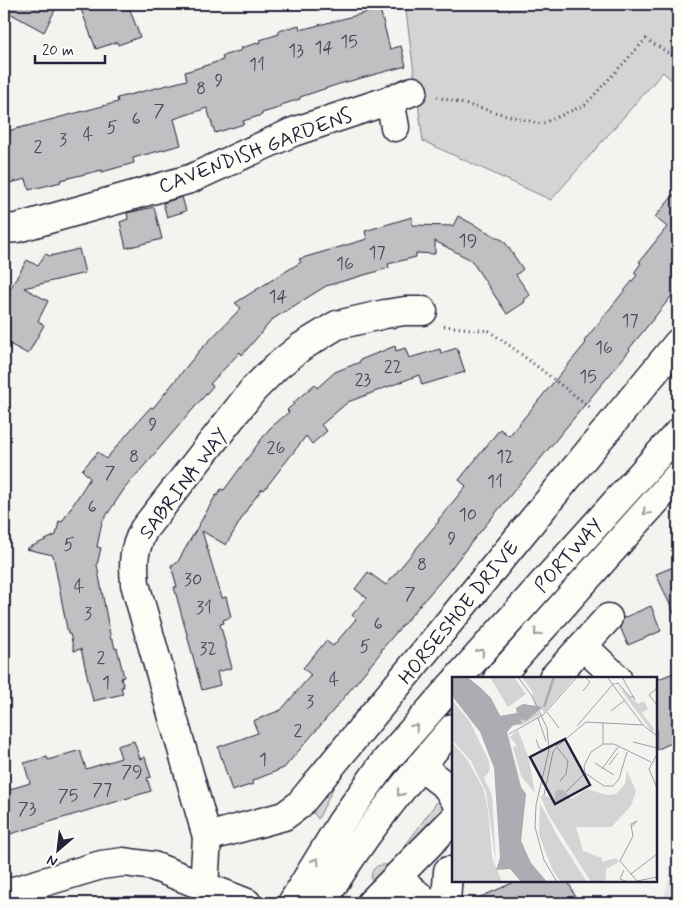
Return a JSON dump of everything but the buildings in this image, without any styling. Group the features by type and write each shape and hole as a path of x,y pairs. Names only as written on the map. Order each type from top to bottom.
{"main road":[{"path":"395,127 401,95"},
{"name":"CAVENDISH GARDENS","path":"4,229 16,228 190,179 293,132 401,95"},
{"name":"SABRINA WAY","path":"212,895 207,837 134,584 133,559 136,545 144,529 253,390 276,367 301,347 337,324 385,314 423,311"},
{"name":"HORSESHOE DRIVE","path":"207,837 284,816 299,805 678,343"},
{"name":"PORTWAY","path":"459,677 678,433"},
{"name":"PORTWAY","path":"499,677 678,476"},
{"path":"554,677 608,618"},
{"path":"583,646 616,677"},
{"path":"292,903 340,823 383,764 452,685"},
{"path":"322,903 343,867 420,766 452,729"},
{"path":"420,766 448,787 452,795"},
{"path":"374,900 452,821"},
{"path":"4,894 101,865 124,862 153,866 212,895 247,903"},
{"path":"446,903 448,872"},
{"path":"397,878 428,903"}],"path":[{"path":"401,95 541,124 585,105 646,39 678,59"},
{"path":"423,311 443,326 489,331 612,424"},
{"path":"606,903 610,901"}],"shaded area":[{"path":"405,4 678,4 678,86 663,72 551,200 423,141"},
{"path":"347,760 318,819 308,805"},
{"path":"442,795 447,811 376,883 371,880 372,872 376,867 391,865"},
{"path":"678,848 678,903 662,903"}]}
